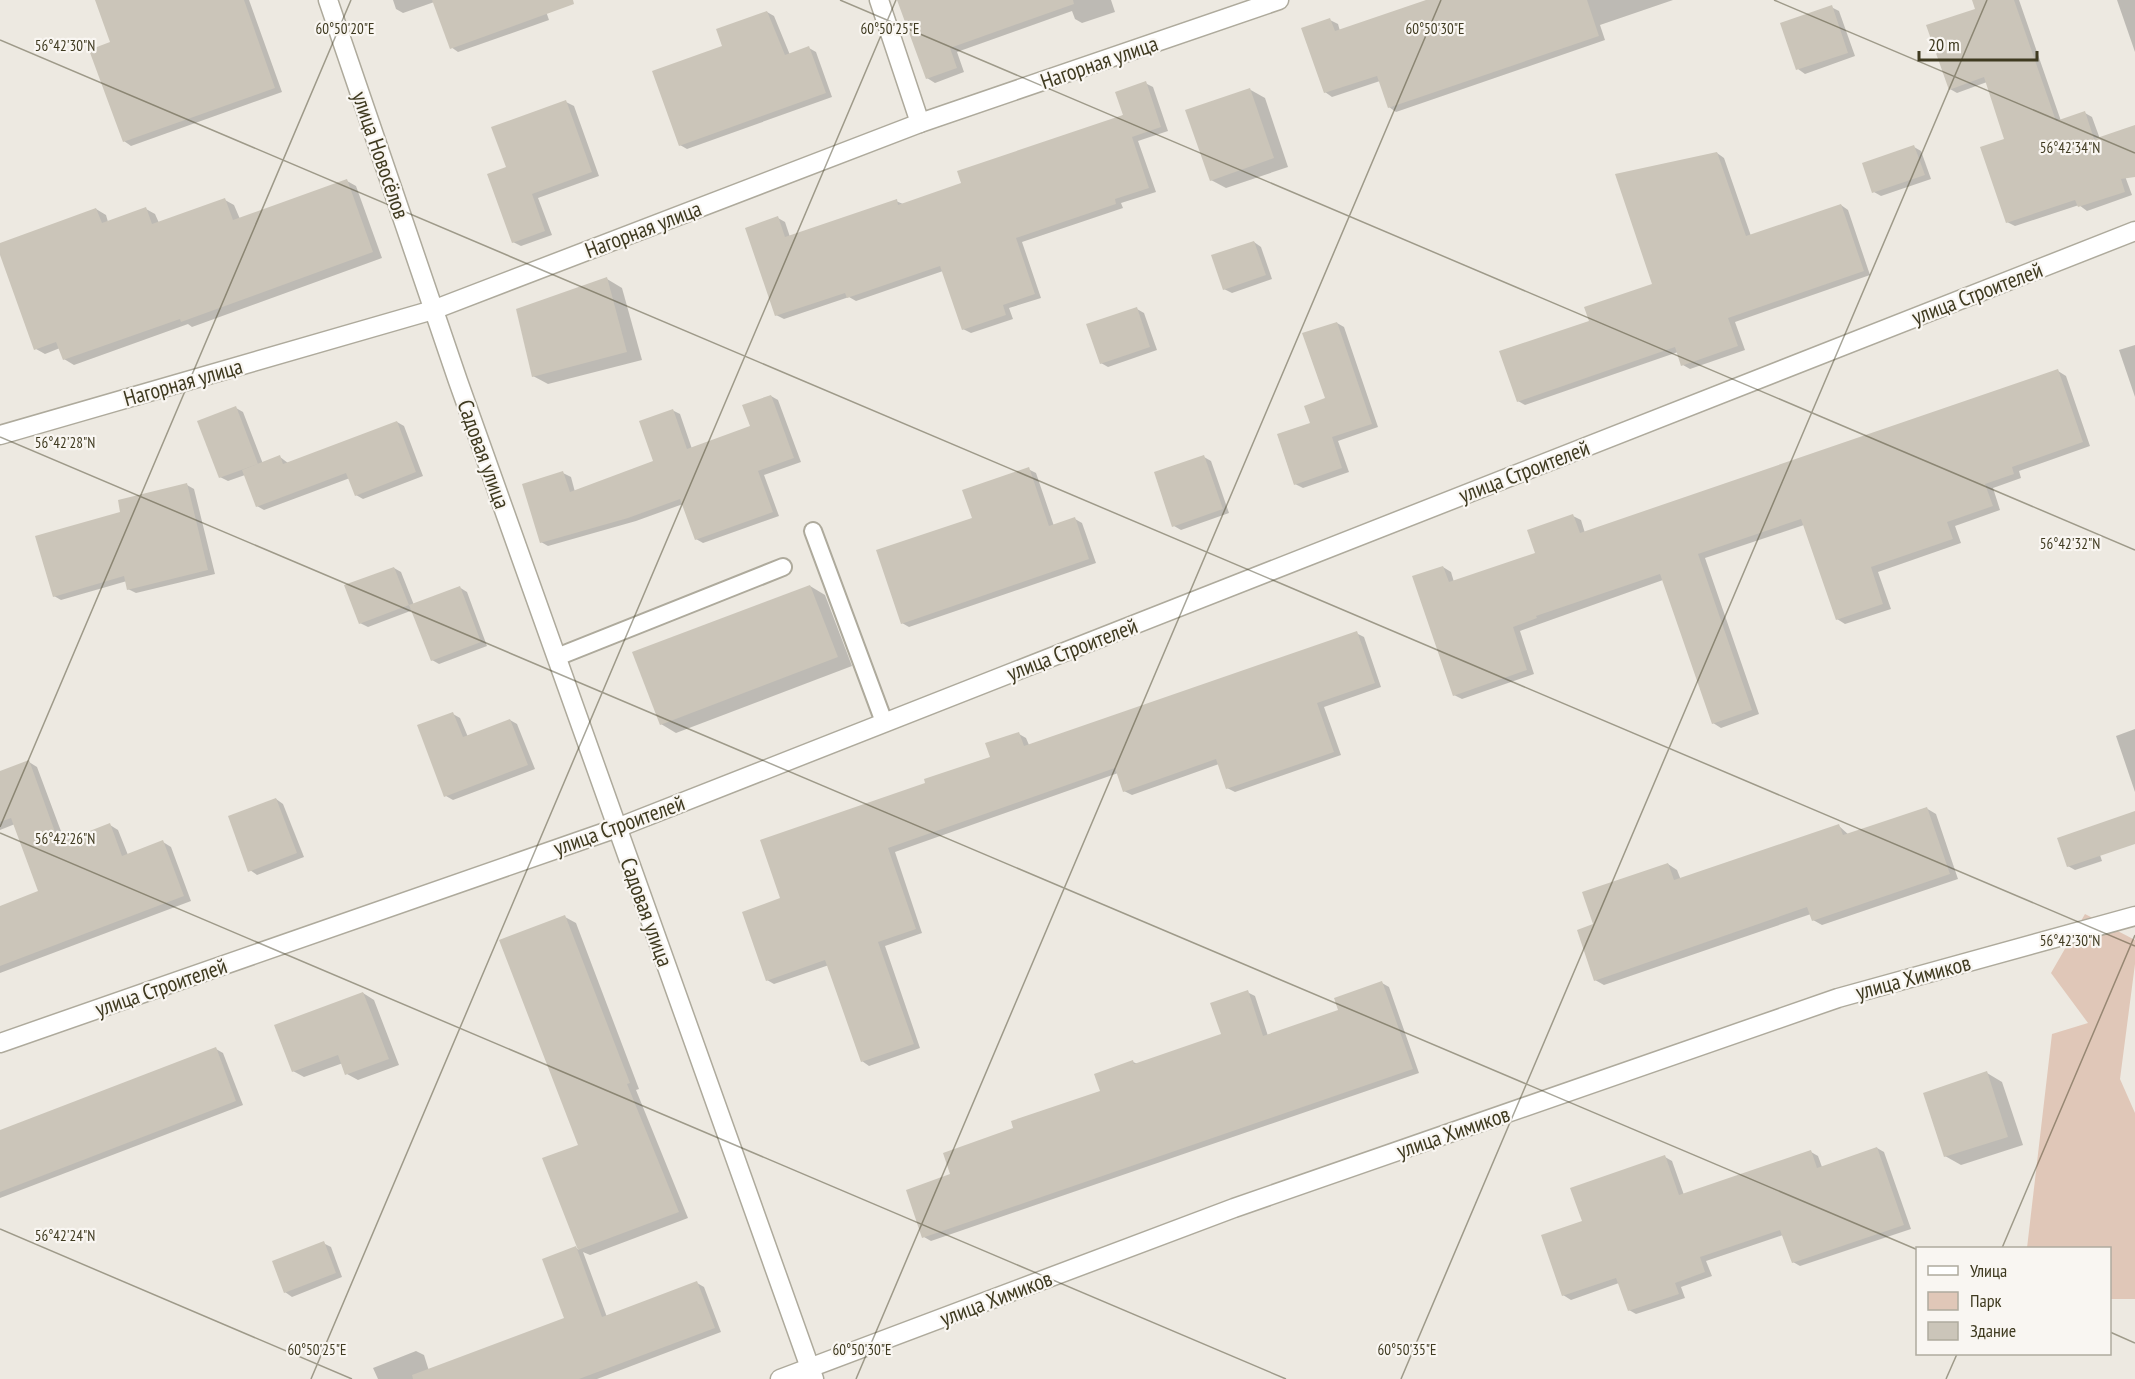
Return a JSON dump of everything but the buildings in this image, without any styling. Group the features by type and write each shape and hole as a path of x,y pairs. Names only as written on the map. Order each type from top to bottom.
{"street":[{"name":"улица Новосёлов","path":"328,0 433,310"},
{"path":"879,0 920,123"},
{"name":"Нагорная улица","path":"0,435 433,310 920,123 1279,0"},
{"name":"улица Строителей","path":"0,1043 617,828 2135,231"},
{"name":"Садовая улица","path":"433,310 812,1374"},
{"name":"улица Химиков","path":"780,1379 812,1374 1234,1208 1838,998 2135,916"}],"lane":[{"path":"813,531 884,722"},
{"path":"557,657 783,567"}],"green space":[{"path":"2085,914 2135,940 2135,964 2120,1079 2135,1113 2135,1299 2111,1299 2111,1247 2027,1247 2052,1034 2088,1023 2051,973"}]}
